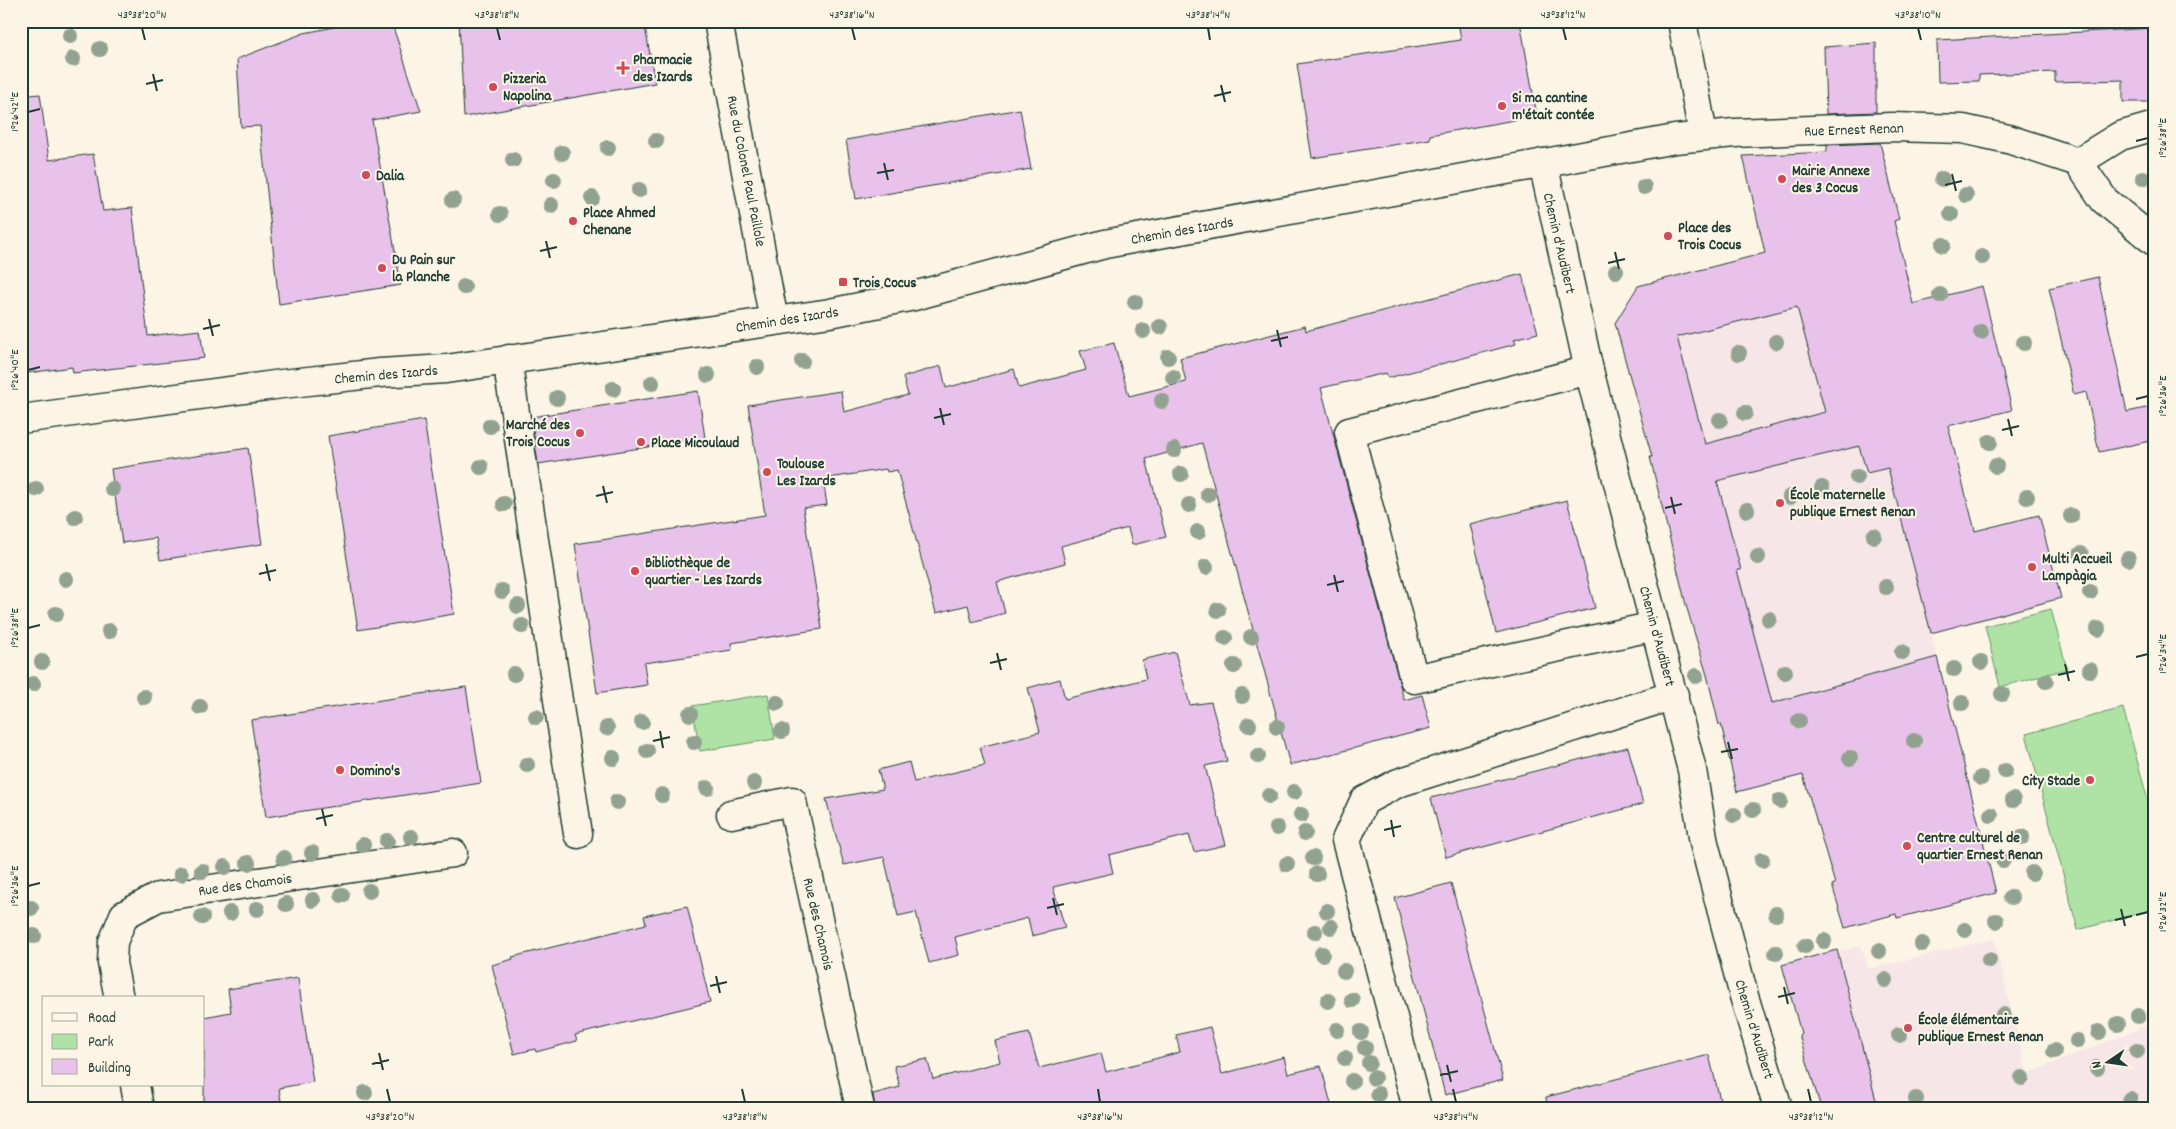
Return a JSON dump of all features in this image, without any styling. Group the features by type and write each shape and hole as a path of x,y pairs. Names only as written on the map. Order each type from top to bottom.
{"street":[{"name":"Rue du Colonel Paul Paillole","path":"718,21 774,321"},
{"path":"1682,21 1702,135"},
{"path":"2155,126 2120,136 2078,162 2104,200 2155,242"},
{"name":"Rue Ernest Renan","path":"1543,164 1702,135 1892,127 1963,129 2008,139 2078,162"},
{"name":"Chemin des Izards","path":"21,419 292,383 380,373 446,369 774,321 914,296 1105,244 1543,164"},
{"name":"Chemin d'Audibert","path":"1543,164 1589,370 1692,770 1704,843 1744,996 1778,1108"},
{"path":"509,359 510,379 578,834"},
{"path":"1589,370 1349,432 1414,679 1655,626"},
{"path":"1417,1108 1346,840 1364,801 1398,783 1674,695"},
{"name":"Rue des Chamois","path":"731,814 792,801 860,1108"},
{"name":"Rue des Chamois","path":"119,996 112,963 113,942 124,915 158,897 453,853"},
{"path":"135,1086 139,1108"}],"shaded area":[{"name":"École maternelle publique Ernest Renan","path":"1784,249 1888,468 1937,657 1833,731 1792,778 1736,793 1721,725 1719,725 1684,585 1681,587 1666,527 1669,527 1623,346 1620,347 1616,329 1708,269 1707,267"},
{"name":"École élémentaire publique Ernest Renan","path":"1994,939 2027,1074 2155,1022 2155,1108 1818,1108 1806,1054 1799,1035 1801,1033 1782,965 1861,946 1869,969"}],"green space":[{"path":"2051,609 2067,669 2000,687 1985,626"},
{"path":"768,694 775,739 700,751 692,706"},
{"name":"City Stade","path":"2123,708 2155,827 2155,909 2078,930 2026,734"}],"building":[{"path":"365,21 391,21 421,111 372,120 401,285 279,304 260,126 241,127 237,59 304,33"},
{"path":"459,21 644,21 655,83 464,117"},
{"path":"1458,21 1520,21 1537,116 1430,135 1430,139 1312,158 1297,64 1461,40"},
{"path":"2155,28 2155,102 2123,102 2123,80 2055,82 2055,72 1979,75 1979,81 1938,82 1937,40"},
{"path":"1876,43 1876,112 1826,114 1824,47"},
{"path":"40,94 49,160 93,154 103,211 132,208 148,336 200,330 204,358 73,373 72,367 21,374 21,96"},
{"path":"1020,109 1031,169 856,199 846,140"},
{"path":"1880,143 1899,219 1894,221 1913,304 1982,286 2012,410 1948,426 1975,531 2039,515 2061,598 1931,633 1888,468 1867,473 1859,446 1717,481 1741,570 1737,570 1772,703 1937,657 1996,893 1897,918 1896,914 1845,928 1832,885 1835,884 1803,775 1737,792 1721,724 1719,725 1707,675 1686,605 1650,457 1652,457 1615,323 1638,286 1765,253 1743,156 1827,152 1827,145","holes":["1797,307 1825,412 1705,444 1677,337"]},
{"path":"1522,274 1538,333 1514,339 1516,344 1388,378 1386,373 1321,388 1404,700 1422,695 1431,728 1290,765 1202,443 1146,459 1166,537 1132,545 1128,528 1061,546 1065,563 997,582 1005,613 972,622 968,605 936,613 897,470 887,472 886,469 823,479 827,505 803,508 822,629 731,643 732,650 644,663 647,685 597,693 575,544 765,515 748,405 841,391 844,412 908,395 903,377 941,366 946,388 1014,369 1019,388 1086,370 1080,351 1114,343 1129,396 1186,382 1180,358 1305,326 1306,331"},
{"path":"2098,277 2127,412 2155,406 2155,440 2099,452 2086,392 2074,395 2049,288"},
{"path":"698,391 705,438 538,464 531,417"},
{"path":"424,420 454,614 358,630 328,436"},
{"path":"248,448 262,544 160,560 156,538 122,543 111,469"},
{"path":"1567,500 1595,608 1496,633 1470,524"},
{"path":"1175,652 1190,705 1211,702 1227,761 1205,766 1226,845 1194,852 1189,835 1109,855 1113,873 1053,887 1065,928 1032,936 1028,918 955,937 959,955 929,963 916,912 898,916 884,857 844,865 826,799 883,789 878,770 909,762 914,782 985,765 980,747 1040,732 1028,688 1060,679 1065,699 1146,679 1142,660"},
{"path":"466,687 481,783 266,817 251,720"},
{"path":"1628,747 1643,804 1446,857 1431,798"},
{"path":"1451,883 1503,1080 1445,1095 1395,898"},
{"path":"687,906 710,1002 575,1035 577,1041 536,1052 535,1049 514,1054 492,965 513,959 512,957 646,924 644,916"},
{"path":"1837,950 1878,1108 1821,1108 1799,1035 1801,1033 1782,965"},
{"path":"298,978 313,1082 279,1088 282,1108 204,1108 205,1017 231,1012 228,989"},
{"path":"1210,1027 1222,1074 1284,1057 1288,1074 1321,1066 1332,1108 875,1108 873,1094 900,1087 894,1066 927,1059 933,1079 1000,1062 995,1041 1029,1033 1039,1068 1101,1053 1106,1072 1180,1052 1176,1035"},
{"path":"1709,1055 1722,1108 1547,1108 1546,1097"}],"place":[{"name":"Pharmacie des Izards","path":"623,68"},
{"name":"Pizzeria Napolina","path":"493,87"},
{"name":"Si ma cantine m'était contée","path":"1502,106"},
{"name":"Dalia","path":"366,175"},
{"name":"Mairie Annexe des 3 Cocus","path":"1782,179"},
{"name":"Place Ahmed Chenane","path":"573,221"},
{"name":"Place des Trois Cocus","path":"1668,236"},
{"name":"Du Pain sur la Planche","path":"382,268"},
{"name":"Trois Cocus","path":"843,282"},
{"name":"Marché des Trois Cocus","path":"580,433"},
{"name":"Place Micoulaud","path":"641,442"},
{"name":"Toulouse Les Izards","path":"767,472"},
{"name":"École maternelle publique Ernest Renan","path":"1780,503"},
{"name":"Multi Accueil Lampàgia","path":"2032,567"},
{"name":"Bibliothèque de quartier - Les Izards","path":"635,571"},
{"name":"Domino's","path":"340,770"},
{"name":"City Stade","path":"2090,780"},
{"name":"Centre culturel de quartier Ernest Renan","path":"1907,846"},
{"name":"École élémentaire publique Ernest Renan","path":"1908,1028"}]}
